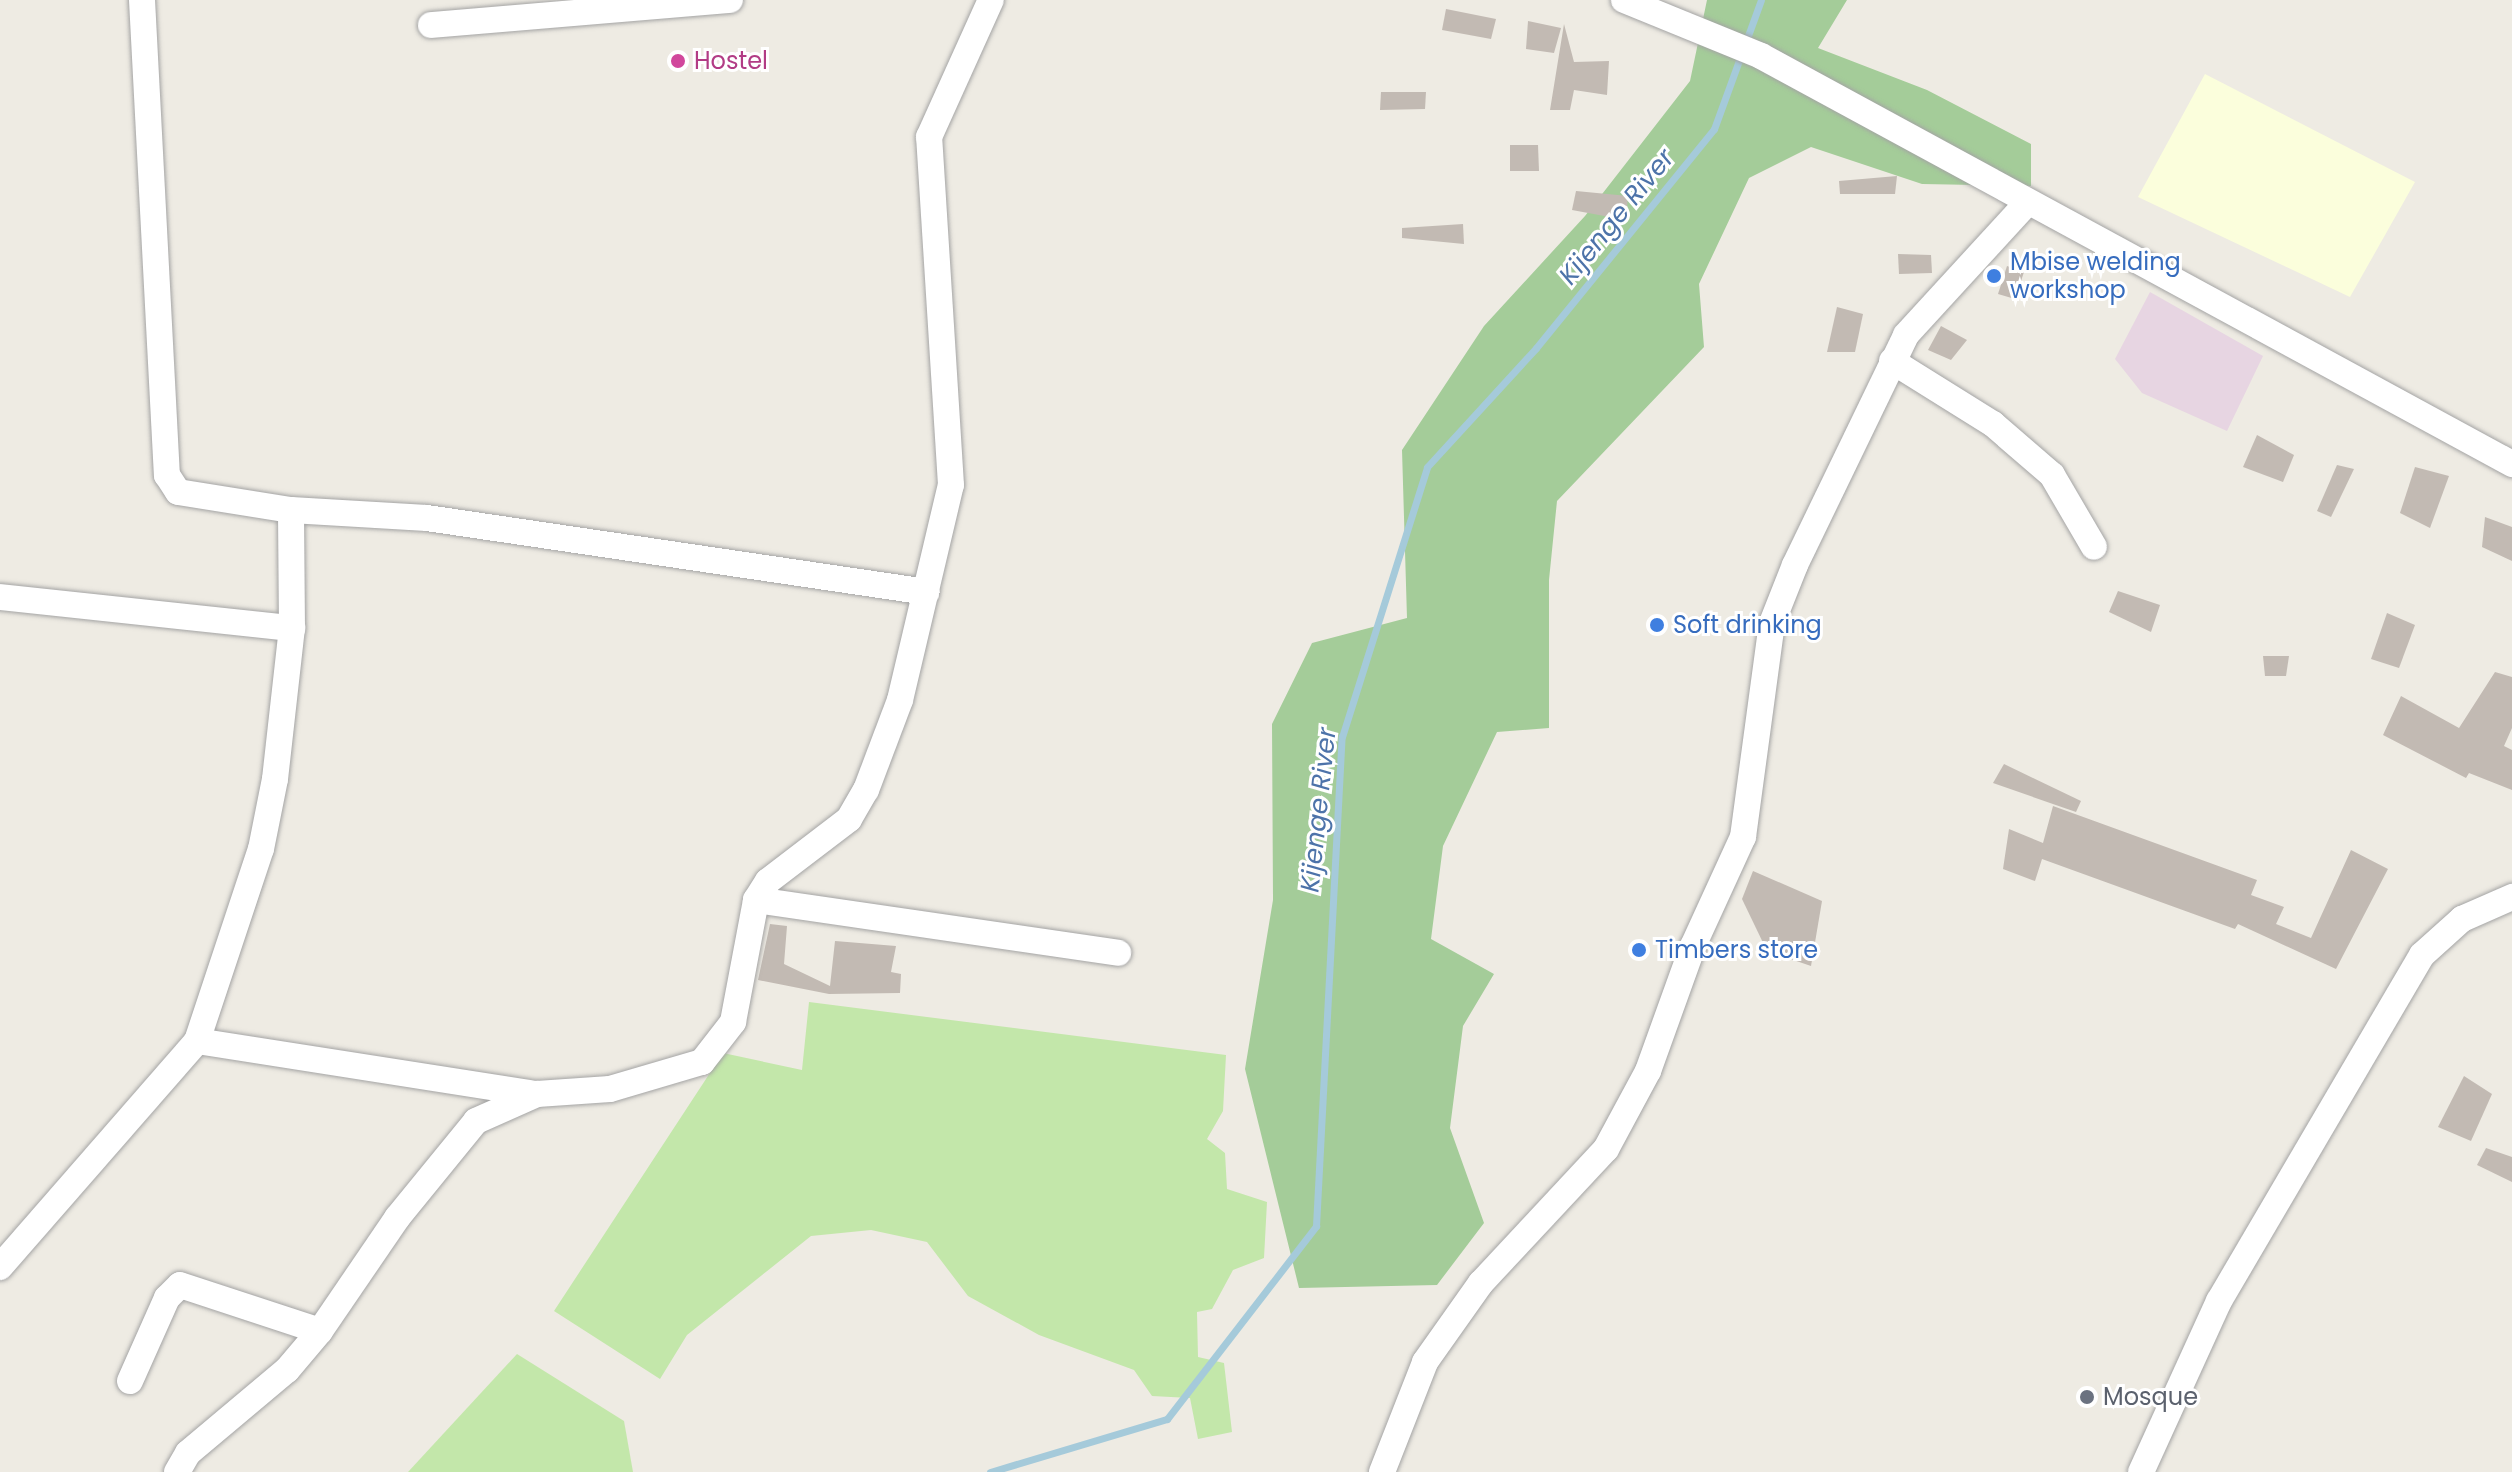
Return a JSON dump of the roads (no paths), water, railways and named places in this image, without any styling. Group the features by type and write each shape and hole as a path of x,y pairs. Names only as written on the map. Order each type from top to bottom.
{"street":[{"path":"142,0 167,475 178,492 197,498 291,510 427,518 927,592"},
{"path":"431,25 730,0"},
{"path":"197,1041 537,1094 610,1089 702,1062 733,1022 756,900 768,881 849,819 866,790 900,700 951,485 953,432 933,273 929,137 991,0"},
{"path":"1624,0 1761,56 2512,464"},
{"path":"1382,1472 1425,1362 1481,1283 1606,1149 1648,1071 1693,946 1743,837 1777,608 1892,361 1921,316 2028,202"},
{"path":"1892,361 1993,424 2052,475 2094,547"},
{"path":"0,1267 197,1041 261,849 292,628 291,510"},
{"path":"0,597 292,628"},
{"path":"2141,1472 2219,1301 2422,955 2462,919 2512,897"},
{"path":"756,900 1118,953"},
{"path":"177,1472 188,1453 287,1370 320,1331 397,1218 476,1121 537,1094"},
{"path":"130,1381 180,1285 320,1331"}],"waterway":[{"name":"Kijenge River","path":"990,1472 1167,1419 1316,1226 1342,737 1427,467 1536,348 1714,129 1761,0"}],"place":[{"name":"Hostel","path":"678,61"},
{"name":"Mbise welding workshop","path":"1994,276"},
{"name":"Soft drinking","path":"1657,625"},
{"name":"Timbers store","path":"1639,950"},
{"name":"Mosque","path":"2087,1397"}]}
